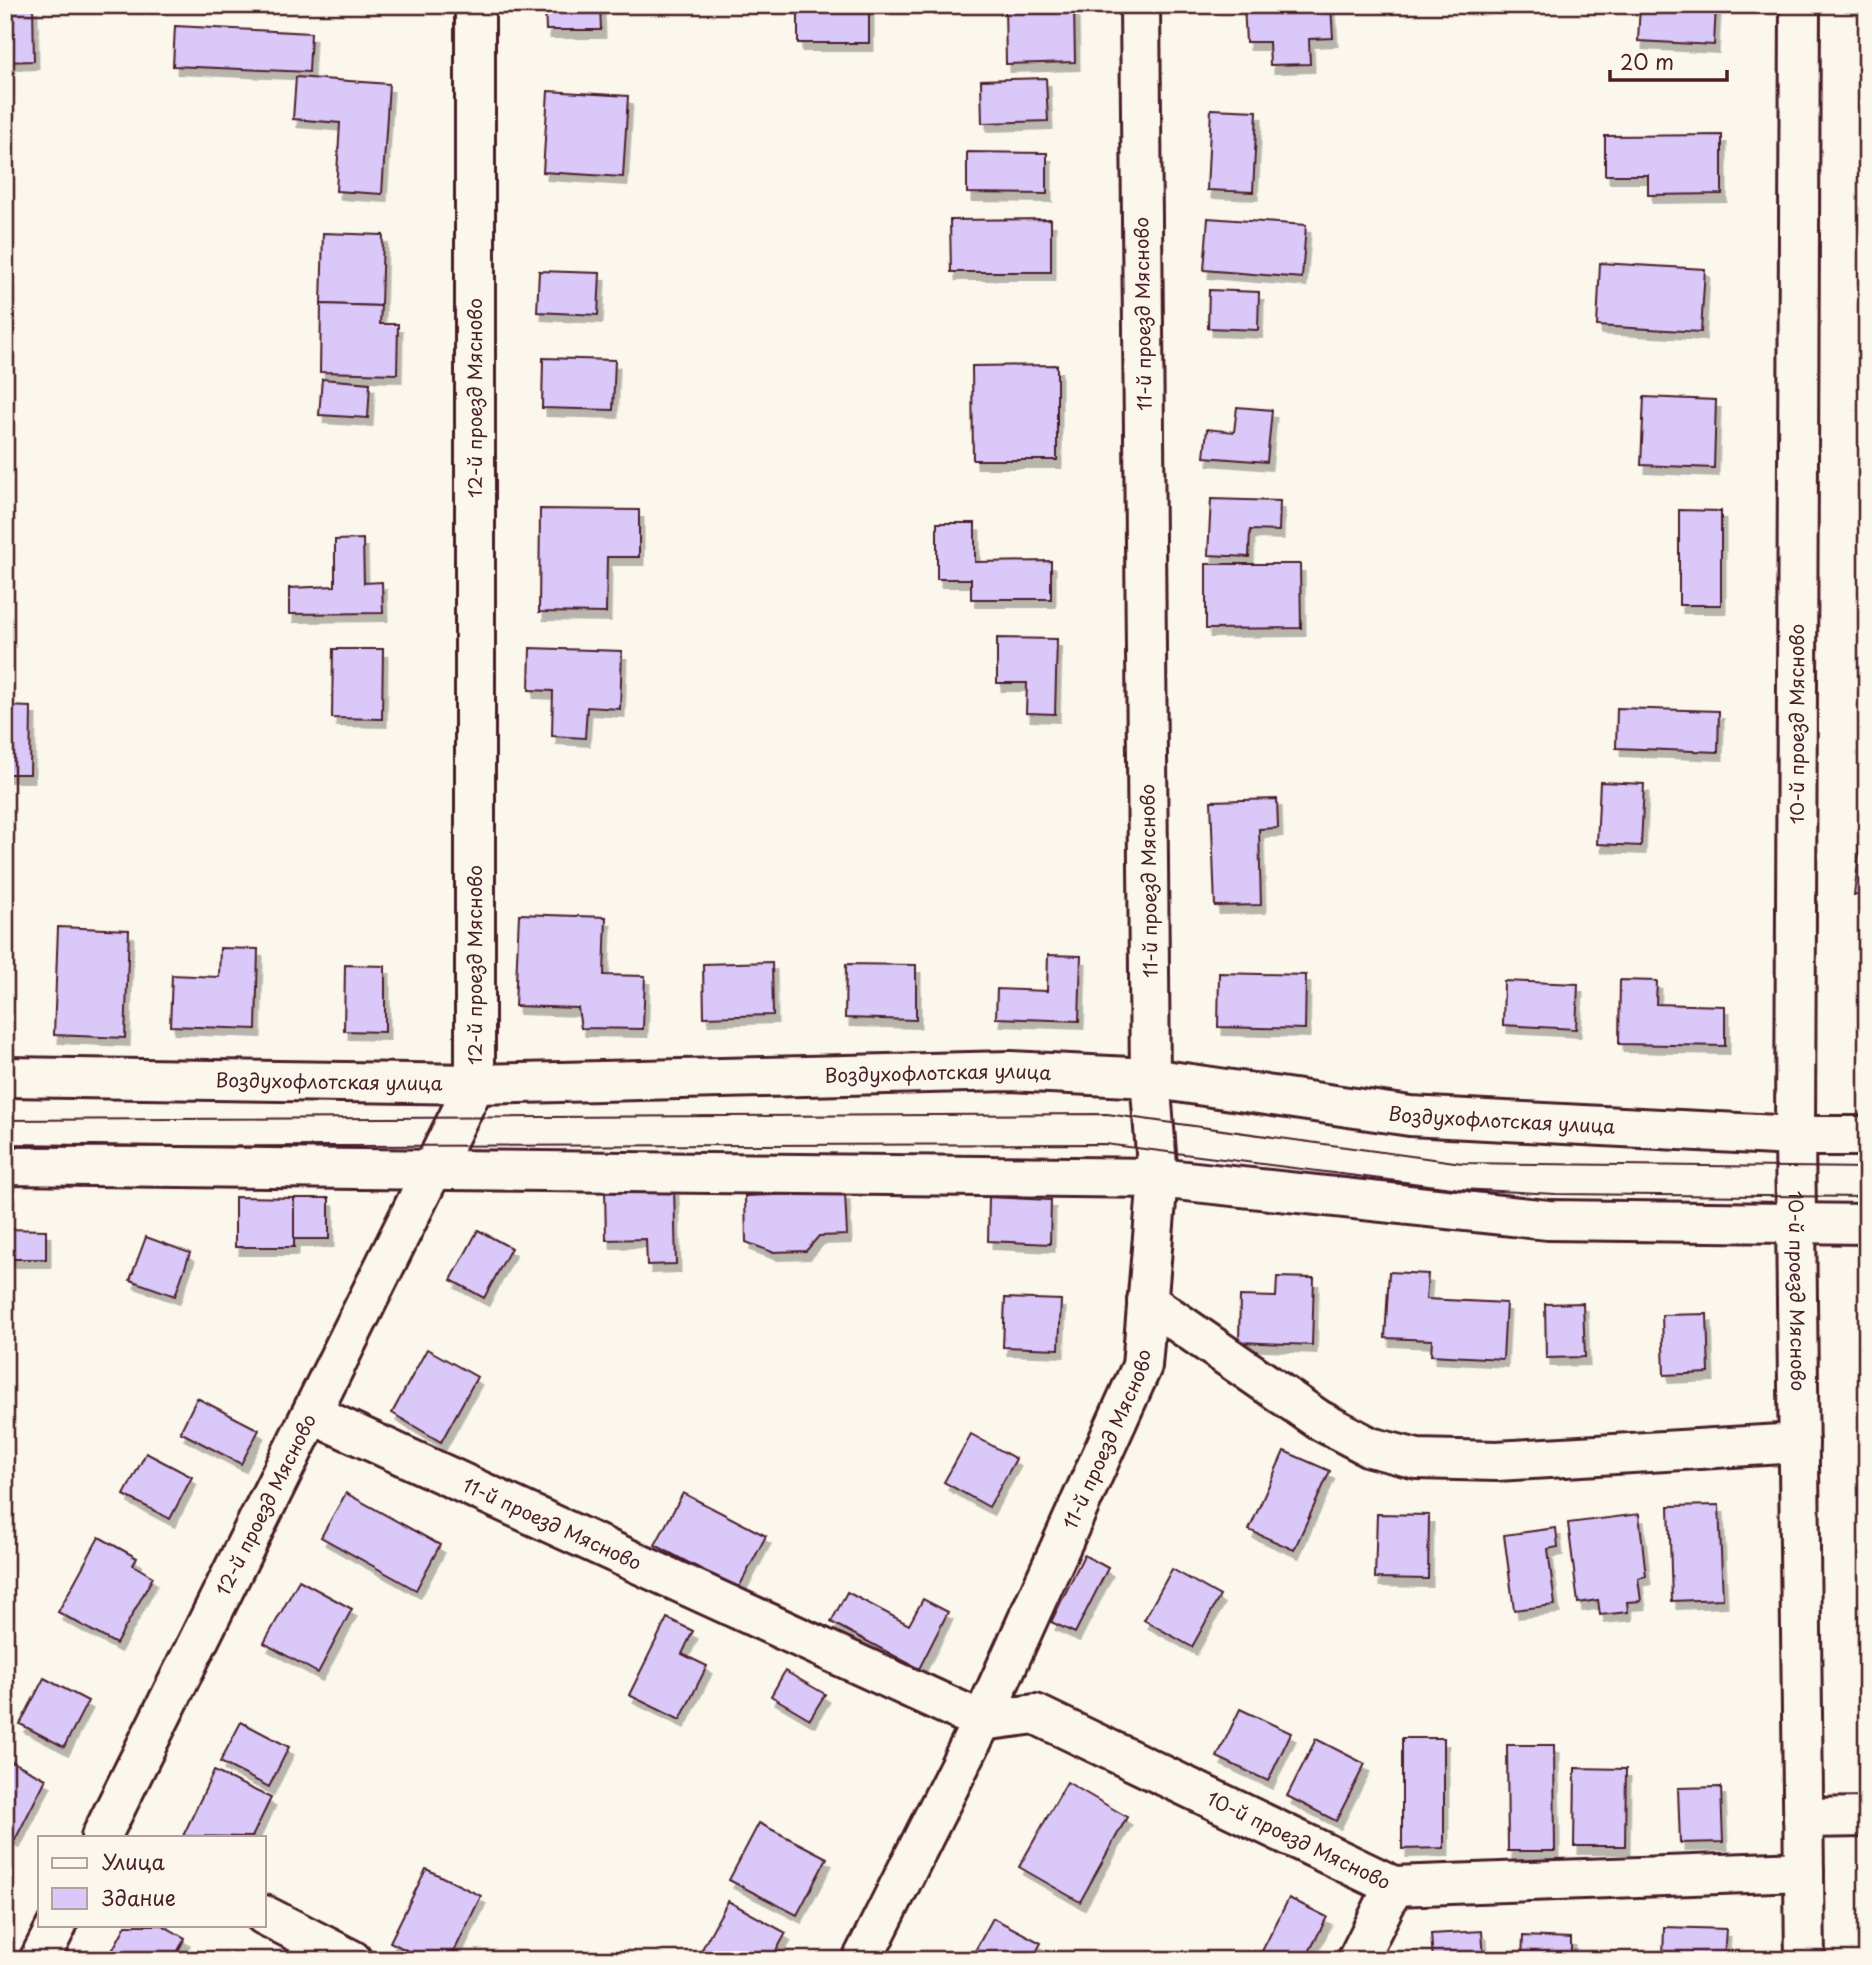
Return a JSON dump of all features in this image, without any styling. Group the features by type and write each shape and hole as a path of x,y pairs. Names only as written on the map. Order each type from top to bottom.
{"street":[{"name":"12-й проезд Мясново","path":"106,1836 475,1084 475,5"},
{"name":"11-й проезд Мясново","path":"862,1960 982,1721 1142,1366 1158,1178 1150,1078 1140,5"},
{"name":"10-й проезд Мясново","path":"1800,5 1795,1136 1805,1960"},
{"name":"Воздухофлотская улица","path":"5,1077 475,1084 1010,1071 1150,1078 1410,1116 1795,1136 1867,1136"},
{"path":"5,1165 1158,1178 1548,1220 1867,1224"},
{"path":"1147,1301 1319,1420 1370,1447 1417,1459 1497,1461 1799,1443"},
{"name":"11-й проезд Мясново","path":"312,1414 982,1721"},
{"name":"10-й проезд Мясново","path":"982,1721 1035,1714 1394,1886 1804,1871"},
{"path":"1803,1818 1867,1817"},
{"path":"1357,1960 1394,1886"},
{"path":"266,1916 352,1960"},
{"path":"39,1960 56,1926"}],"building":[{"path":"5,5 33,5 34,61 5,62"},
{"path":"545,5 600,5 601,30 546,30"},
{"path":"798,5 869,5 869,43 798,43"},
{"path":"1005,5 1074,5 1075,62 1006,64"},
{"path":"1244,5 1331,5 1333,38 1309,39 1310,64 1270,65 1269,42 1246,42"},
{"path":"1640,5 1716,5 1714,45 1638,41"},
{"path":"175,26 311,33 309,72 173,66"},
{"path":"296,77 389,84 382,194 336,191 340,123 293,119"},
{"path":"1046,78 1048,121 982,123 981,80"},
{"path":"548,91 628,96 623,177 543,172"},
{"path":"1211,109 1257,111 1253,192 1207,190"},
{"path":"1722,135 1722,194 1648,195 1648,175 1605,175 1605,136"},
{"path":"967,152 1047,153 1047,194 967,193"},
{"path":"1208,218 1306,225 1302,278 1204,270"},
{"path":"1051,219 1051,272 951,272 950,220"},
{"path":"323,233 383,235 381,306 321,304"},
{"path":"1600,263 1705,269 1701,332 1597,326"},
{"path":"539,271 600,273 598,315 537,312"},
{"path":"1209,290 1259,292 1258,330 1208,328"},
{"path":"321,304 381,306 380,324 398,324 397,374 320,372"},
{"path":"543,358 615,360 613,410 542,408"},
{"path":"1057,365 1057,460 973,460 972,366"},
{"path":"322,379 370,383 368,418 319,415"},
{"path":"1644,397 1716,400 1714,468 1641,465"},
{"path":"1237,407 1272,410 1267,462 1204,457 1207,429 1234,432"},
{"path":"1211,499 1280,501 1279,531 1250,530 1249,557 1208,555"},
{"path":"540,509 639,510 639,557 607,557 606,613 539,612"},
{"path":"1679,510 1721,511 1721,605 1679,605"},
{"path":"937,523 975,523 975,562 1051,561 1051,599 971,599 971,579 937,579"},
{"path":"363,539 364,583 382,582 383,613 289,614 289,588 335,586 335,540"},
{"path":"1206,564 1300,564 1301,628 1206,629"},
{"path":"997,638 1057,639 1055,714 1026,713 1027,683 997,683"},
{"path":"530,648 622,651 620,709 587,707 585,738 552,736 553,691 529,690"},
{"path":"333,649 383,649 382,719 332,718"},
{"path":"5,706 31,707 30,774 5,774"},
{"path":"1617,708 1719,711 1718,752 1616,748"},
{"path":"1600,782 1644,784 1641,846 1597,844"},
{"path":"1277,799 1278,828 1259,829 1261,905 1215,906 1211,801"},
{"path":"1867,804 1867,896 1854,895"},
{"path":"519,914 606,917 604,975 645,976 643,1029 581,1028 578,1008 515,1006"},
{"path":"58,927 129,930 125,1038 54,1035"},
{"path":"220,948 258,949 256,1029 170,1026 172,975 219,977"},
{"path":"1048,955 1081,956 1079,1021 996,1018 997,989 1047,991"},
{"path":"772,962 773,1015 704,1017 703,964"},
{"path":"846,964 916,965 916,1020 845,1018"},
{"path":"345,965 385,966 385,1032 344,1031"},
{"path":"1219,973 1306,975 1305,1029 1218,1027"},
{"path":"1620,980 1657,981 1656,1004 1725,1006 1725,1046 1619,1044"},
{"path":"1504,981 1578,984 1576,1029 1503,1025"},
{"path":"674,1188 676,1264 647,1265 646,1239 606,1240 605,1189"},
{"path":"845,1192 847,1235 819,1236 806,1251 772,1252 746,1242 745,1196"},
{"path":"235,1197 294,1198 294,1247 235,1247"},
{"path":"989,1197 1051,1200 1050,1244 988,1241"},
{"path":"294,1198 329,1198 329,1239 294,1239"},
{"path":"5,1229 46,1230 46,1259 5,1259"},
{"path":"478,1230 511,1248 484,1298 451,1280"},
{"path":"146,1237 190,1253 175,1296 130,1280"},
{"path":"1389,1272 1428,1274 1426,1299 1506,1303 1503,1359 1431,1355 1432,1340 1385,1338"},
{"path":"1277,1277 1314,1278 1312,1345 1239,1342 1240,1296 1276,1297"},
{"path":"1005,1298 1061,1300 1059,1349 1003,1347"},
{"path":"1583,1303 1585,1357 1546,1358 1545,1304"},
{"path":"1707,1314 1709,1373 1664,1375 1662,1315"},
{"path":"427,1349 477,1377 441,1442 392,1413"},
{"path":"197,1398 259,1430 241,1464 180,1432"},
{"path":"971,1434 1016,1459 989,1507 944,1482"},
{"path":"1284,1451 1330,1471 1294,1550 1249,1530"},
{"path":"146,1453 192,1477 170,1519 124,1495"},
{"path":"346,1493 440,1545 416,1590 321,1537"},
{"path":"683,1493 766,1536 738,1589 655,1545"},
{"path":"1719,1505 1723,1599 1672,1601 1669,1506"},
{"path":"1377,1514 1429,1515 1428,1579 1375,1578"},
{"path":"1639,1514 1646,1576 1638,1578 1641,1601 1627,1602 1628,1612 1600,1615 1598,1600 1578,1603 1568,1523"},
{"path":"1556,1528 1558,1547 1548,1549 1555,1605 1514,1610 1504,1535"},
{"path":"99,1537 137,1558 133,1565 153,1577 116,1644 58,1612"},
{"path":"1084,1555 1108,1568 1075,1633 1051,1622"},
{"path":"1172,1569 1220,1596 1192,1647 1144,1620"},
{"path":"299,1580 352,1609 318,1673 264,1643"},
{"path":"847,1592 909,1625 923,1599 948,1612 919,1669 831,1622"},
{"path":"667,1618 693,1631 682,1654 707,1666 680,1720 629,1695"},
{"path":"785,1671 825,1694 810,1719 771,1696"},
{"path":"44,1678 88,1701 64,1747 20,1724"},
{"path":"1240,1709 1291,1733 1268,1781 1217,1757"},
{"path":"241,1722 289,1747 269,1787 220,1762"},
{"path":"1402,1738 1444,1738 1444,1848 1402,1849"},
{"path":"1316,1739 1365,1764 1336,1821 1287,1796"},
{"path":"1507,1745 1554,1745 1555,1851 1508,1851"},
{"path":"5,1758 46,1779 15,1840 5,1835"},
{"path":"1575,1768 1626,1769 1625,1846 1574,1846"},
{"path":"214,1771 271,1798 252,1836 183,1836"},
{"path":"1067,1782 1127,1817 1080,1902 1019,1867"},
{"path":"1721,1787 1723,1842 1680,1843 1678,1788"},
{"path":"759,1823 827,1858 797,1915 729,1880"},
{"path":"426,1869 481,1896 450,1960 426,1960 390,1942"},
{"path":"1289,1898 1327,1917 1305,1960 1278,1960 1262,1951"},
{"path":"728,1901 786,1933 771,1960 722,1960 702,1949"},
{"path":"993,1918 1041,1943 1032,1960 970,1960"},
{"path":"125,1926 164,1926 185,1938 173,1960 122,1960 111,1953"},
{"path":"1664,1927 1726,1929 1724,1960 1663,1960"},
{"path":"1482,1931 1484,1960 1433,1960 1431,1934"},
{"path":"1523,1936 1571,1938 1571,1960 1522,1960"}],"tram line":[{"path":"5,1120 1107,1114 1462,1163 1867,1168"},
{"path":"5,1147 1105,1144 1460,1189 1556,1194 1867,1197"}]}
